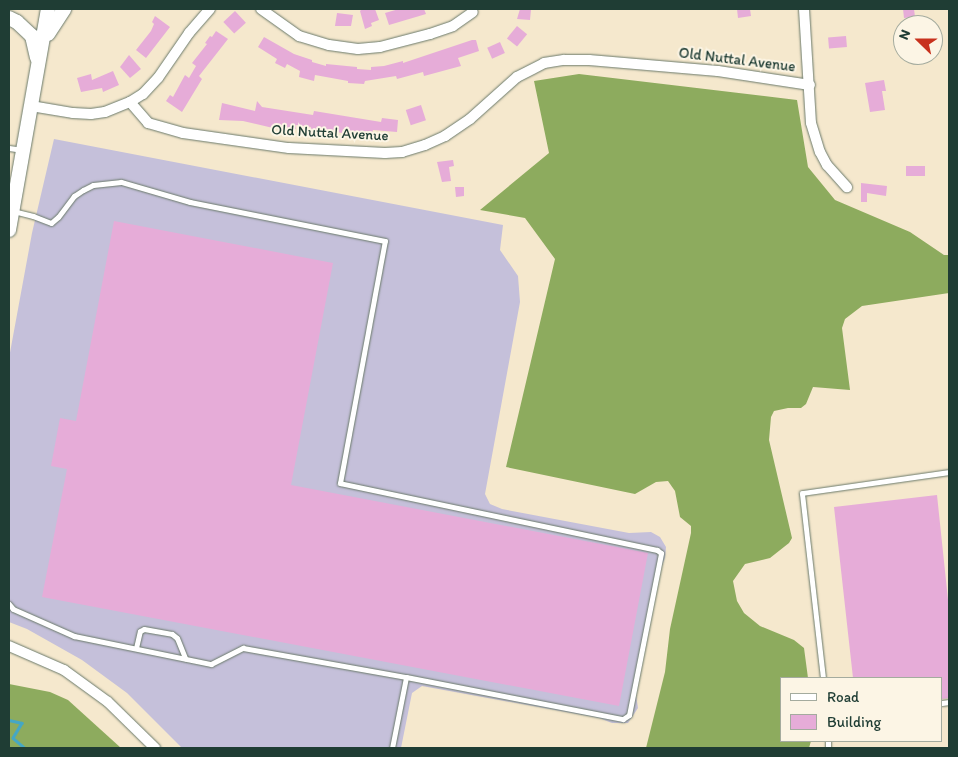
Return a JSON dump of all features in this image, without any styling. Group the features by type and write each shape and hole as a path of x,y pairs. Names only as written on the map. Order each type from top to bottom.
{"street":[{"path":"9,230 48,9"},
{"path":"40,57 52,26 64,9"},
{"path":"31,106 91,114 105,112 130,102 143,94 158,78 189,33 210,9"},
{"path":"261,9 299,36 329,45 358,48 380,47 430,34 454,26 473,12"},
{"path":"804,9 811,123 820,152 827,165 847,188"},
{"path":"9,18 17,22 32,36 40,57"},
{"name":"Old Nuttal Avenue","path":"130,102 148,123 183,133 289,148 385,153 402,152 445,136 470,119 517,77 544,63 564,60 588,60 718,71 810,85"},
{"path":"9,646 64,670 108,702 155,748"}],"lane":[{"path":"9,148 23,150"},
{"path":"9,604 13,610 74,636 210,664 242,648 353,669 406,676 623,719 629,715 662,553 657,550 340,483 385,241 190,202 121,182 93,185 83,190 74,196 51,223 12,211"},
{"path":"823,677 802,493 949,472"},
{"path":"136,648 140,631 144,629 172,634 176,638 185,658"},
{"path":"392,748 406,676"}],"shaded area":[{"path":"54,139 503,225 500,250 518,276 520,302 485,494 490,504 502,509 629,533 651,532 660,537 666,547 665,558 661,568 636,695 638,708 628,723 612,723 599,718 422,686 412,693 401,748 182,748 127,693 82,660 27,629 9,622 9,358 32,233"}],"green space":[{"path":"579,74 797,100 808,167 835,200 910,232 944,255 949,255 949,293 862,306 845,319 842,328 850,390 813,387 806,404 801,408 774,411 771,417 769,440 792,538 789,543 770,558 745,564 733,581 737,601 744,613 760,626 794,640 804,648 808,677 780,677 780,742 811,742 809,748 646,748 665,672 670,629 691,533 691,526 680,517 675,491 668,481 656,482 635,494 506,467 555,259 525,218 480,210 549,153 534,81"},
{"path":"9,684 50,692 68,700 121,748 9,748"}],"building":[{"path":"362,9 375,9 379,20 371,23 372,26 365,29 360,11"},
{"path":"399,9 424,9 426,14 389,25 385,13"},
{"path":"520,9 531,9 530,20 517,19"},
{"path":"737,9 750,9 751,16 738,18"},
{"path":"903,9 914,9 915,15 904,15"},
{"path":"235,11 246,23 234,34 223,22"},
{"path":"337,13 353,15 351,26 335,26"},
{"path":"155,16 170,27 146,58 136,50 151,31"},
{"path":"517,26 527,34 517,47 507,38"},
{"path":"216,31 228,39 199,76 202,79 182,112 166,101 170,95 173,97 185,75 189,78 196,66 192,63 207,44 205,43 210,36 212,37"},
{"path":"846,36 847,47 829,49 828,38"},
{"path":"264,37 294,54 312,60 312,62 326,66 326,64 371,70 371,67 403,61 403,63 472,40 476,40 479,51 458,58 461,66 424,76 423,72 397,79 396,76 365,81 364,84 348,83 348,81 315,75 314,81 299,77 300,71 287,64 285,68 275,63 277,59 258,47"},
{"path":"500,42 505,53 492,59 487,48"},
{"path":"129,55 141,69 130,78 120,67"},
{"path":"113,71 119,85 103,92 102,88 81,92 77,78 91,74 92,80"},
{"path":"884,80 886,91 882,91 885,110 870,112 865,83"},
{"path":"257,101 262,107 313,115 314,111 381,122 382,118 398,120 397,132 373,130 372,133 365,134 343,129 342,133 326,130 319,132 310,131 311,127 296,125 296,129 273,128 243,121 219,120 222,103 255,111"},
{"path":"421,105 426,120 411,125 406,110"},
{"path":"453,160 454,166 449,167 451,181 442,182 437,162"},
{"path":"906,166 925,166 925,176 906,176"},
{"path":"861,183 887,186 886,196 867,193 867,202 861,202"},
{"path":"455,187 464,187 464,196 456,197"},
{"path":"114,221 333,263 291,485 648,553 619,706 42,597 67,469 51,466 60,418 76,421"},
{"path":"937,495 949,609 949,698 943,699 943,677 853,677 834,507"}],"waterway":[{"path":"9,720 22,723 13,738 25,748"}]}
